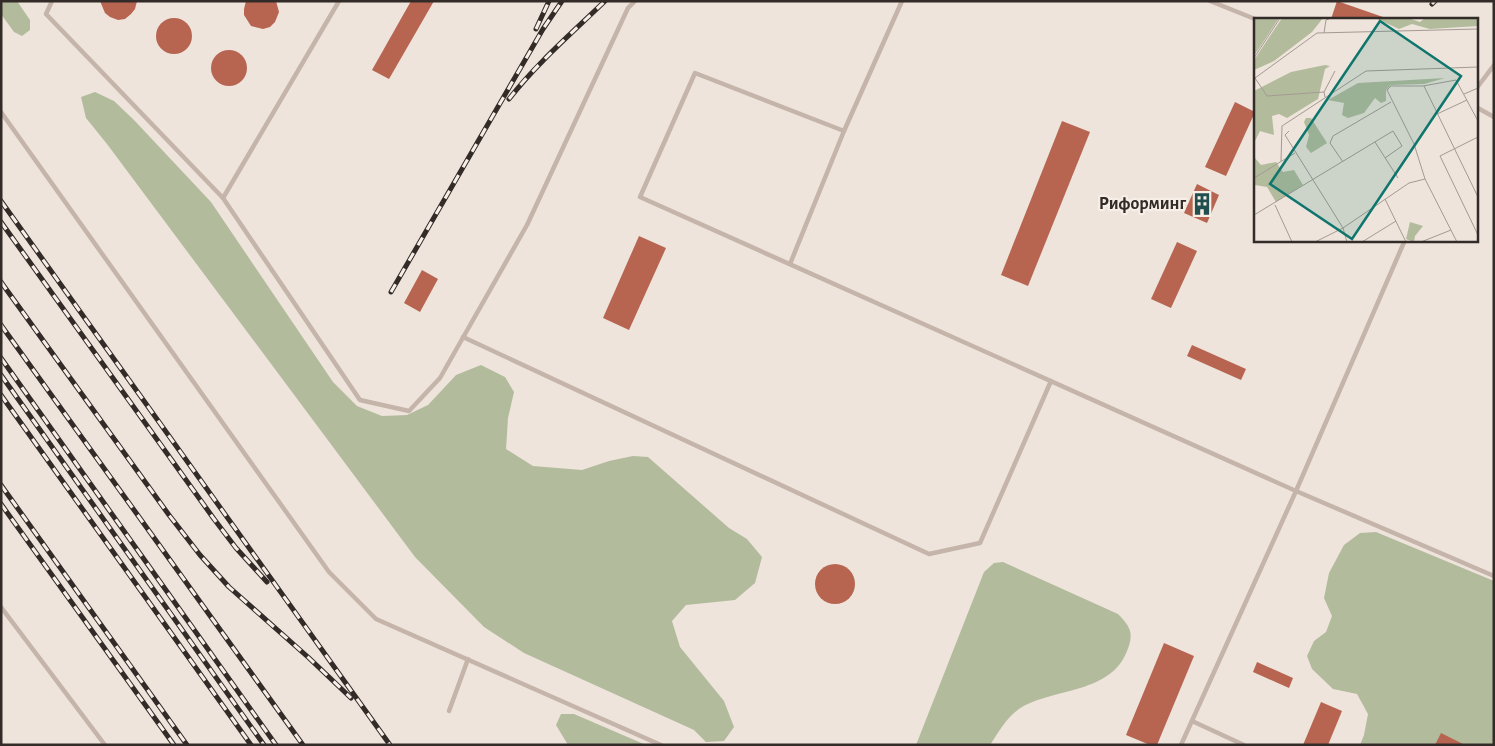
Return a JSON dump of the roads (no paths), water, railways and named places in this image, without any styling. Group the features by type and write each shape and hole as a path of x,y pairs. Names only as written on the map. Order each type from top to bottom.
{"lane":[{"path":"52,1 46,14 223,198 360,400 409,411 440,378 527,225 628,8 635,1"},
{"path":"223,198 339,1"},
{"path":"790,264 844,130 902,1"},
{"path":"1210,1 1254,19"},
{"path":"1478,86 1494,65"},
{"path":"844,130 695,73 640,197 1296,491 1494,576"},
{"path":"1478,108 1494,117"},
{"path":"1,112 329,572 376,619 661,745"},
{"path":"1181,745 1296,491 1404,241"},
{"path":"463,337 929,554 980,543 1051,381"},
{"path":"1,606 105,745"},
{"path":"449,711 468,660"},
{"path":"1192,721 1244,745"}],"railway":[{"path":"536,29 549,1"},
{"path":"391,292 543,29 562,1"},
{"path":"509,99 543,61 605,1"},
{"path":"1432,4 1435,1"},
{"path":"1,201 390,745"},
{"path":"1,222 214,519 236,548 267,582"},
{"path":"1,282 200,555 229,587 351,698"},
{"path":"1,325 303,745"},
{"path":"1,358 276,745"},
{"path":"1,375 264,745"},
{"path":"1,395 251,745"},
{"path":"1,485 187,745"},
{"path":"1,504 174,745"}],"place":[{"name":"Риформинг","path":"1202,204"}]}
